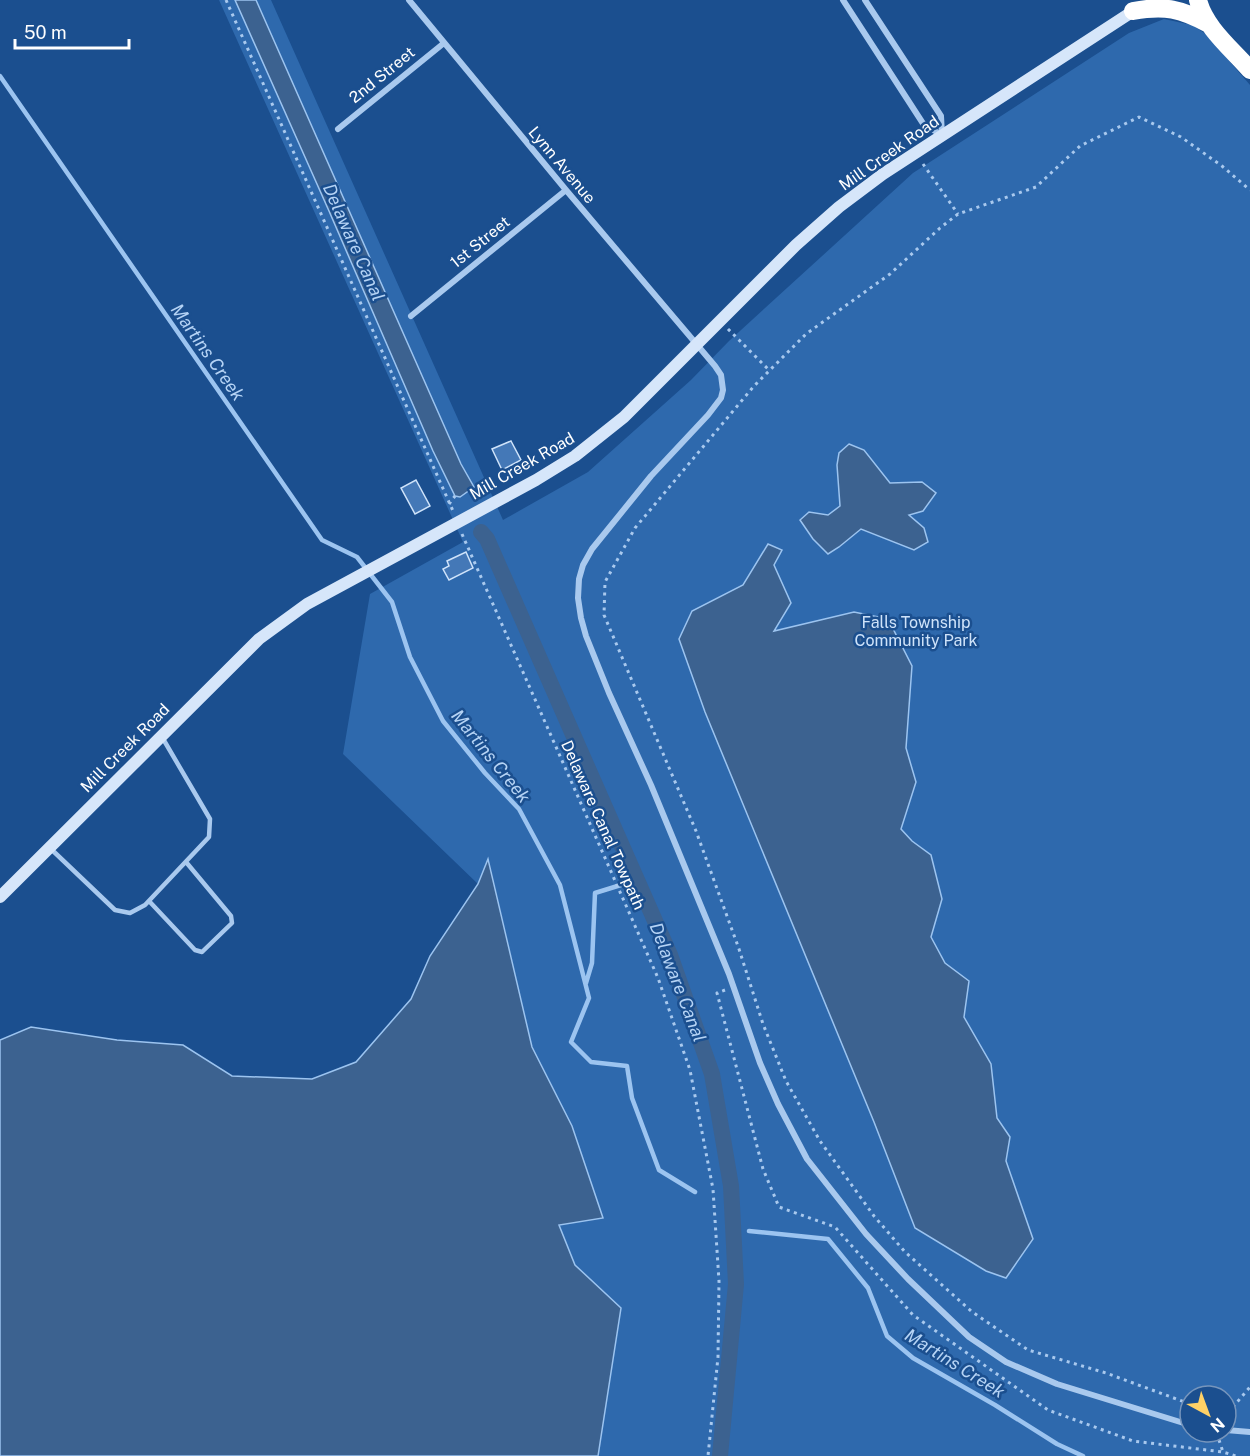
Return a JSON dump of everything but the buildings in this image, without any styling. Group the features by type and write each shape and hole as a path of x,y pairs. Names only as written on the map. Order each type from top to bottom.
{"highway":[{"path":"1198,0 1209,24 1250,70"},
{"path":"1133,11 1151,8 1177,9 1209,24"}],"main road":[{"name":"Mill Creek Road","path":"0,897 259,639 308,604 536,480 575,456 624,417 817,226 876,179 1150,0"}],"street":[{"name":"Lynn Avenue","path":"409,0 721,375 723,390 721,398 651,476 592,549 583,565 579,579 580,618 609,693 651,785 729,974 760,1064 807,1159 866,1234 908,1279 969,1337 1006,1362 1057,1384 1178,1421"},
{"path":"843,0 924,124 942,135"},
{"path":"865,0 941,116 942,135"},
{"name":"2nd Street","path":"338,129 444,43"},
{"name":"1st Street","path":"411,316 566,190"}],"lane":[{"path":"49,848 115,910 130,914 149,901 209,837 210,819 161,735"},
{"path":"149,901 195,950 202,952 232,923 231,916 186,862"}],"path":[{"path":"226,0 449,504 454,495"},
{"path":"1178,1400 1106,1373 1028,1350 971,1311 905,1252 874,1216 820,1141 786,1080 763,1024 739,949 696,831 604,615 605,582 634,528 770,371 806,334 890,274 939,228 958,214 1036,187 1080,146 1139,117 1181,137 1222,166 1250,190"},
{"path":"915,153 958,214"},
{"path":"720,321 770,371"},
{"name":"Delaware Canal Towpath","path":"462,532 658,978 690,1070 713,1189 719,1292 718,1357 708,1456"},
{"path":"467,544 474,542"},
{"path":"1238,1401 1250,1387"},
{"path":"1220,1444 1223,1452 1236,1456"}],"green space":[{"name":"Falls Township Community Park","path":"219,0 271,0 503,520 588,472 691,380 729,341 913,173 1129,33 1164,19 1192,25 1206,34 1250,85 1250,1456 598,1456 621,1308 575,1265 559,1225 602,1218 572,1126 532,1047 489,860 478,884 343,754 370,594 463,542"}],"water":[{"path":"235,0 256,0 461,464 474,487 460,497 455,496 433,451"},
{"path":"849,444 864,450 890,483 922,482 936,493 923,511 909,515 924,528 928,542 914,550 861,529 828,554 813,539 800,520 809,512 828,515 840,506 837,465 839,453"},
{"path":"768,544 782,550 774,565 791,603 774,631 854,612 888,619 912,666 906,748 916,782 901,829 912,841 931,855 942,899 931,937 945,963 969,981 964,1017 991,1064 997,1118 1010,1137 1006,1161 1033,1239 1006,1278 986,1271 915,1228 874,1122 705,712 679,639 692,611 743,585"},
{"path":"488,859 532,1047 572,1126 603,1218 559,1225 575,1265 621,1308 598,1456 0,1456 0,1040 31,1027 117,1040 183,1045 232,1076 312,1079 356,1062 411,999 430,956 478,884"}],"waterway":[{"name":"Martins Creek","path":"0,76 322,540 357,557 392,602 410,657 443,721 485,773 519,809 560,885 589,998 571,1042 591,1062 627,1066 632,1098 659,1170 695,1192"},
{"name":"Delaware Canal","path":"481,532 487,539 670,955 712,1074 731,1186 736,1284 720,1456"},
{"path":"586,983 592,963 595,893 637,880"},
{"name":"Martins Creek","path":"749,1231 828,1239 868,1288 887,1336 913,1358 1057,1444 1083,1456"}]}
